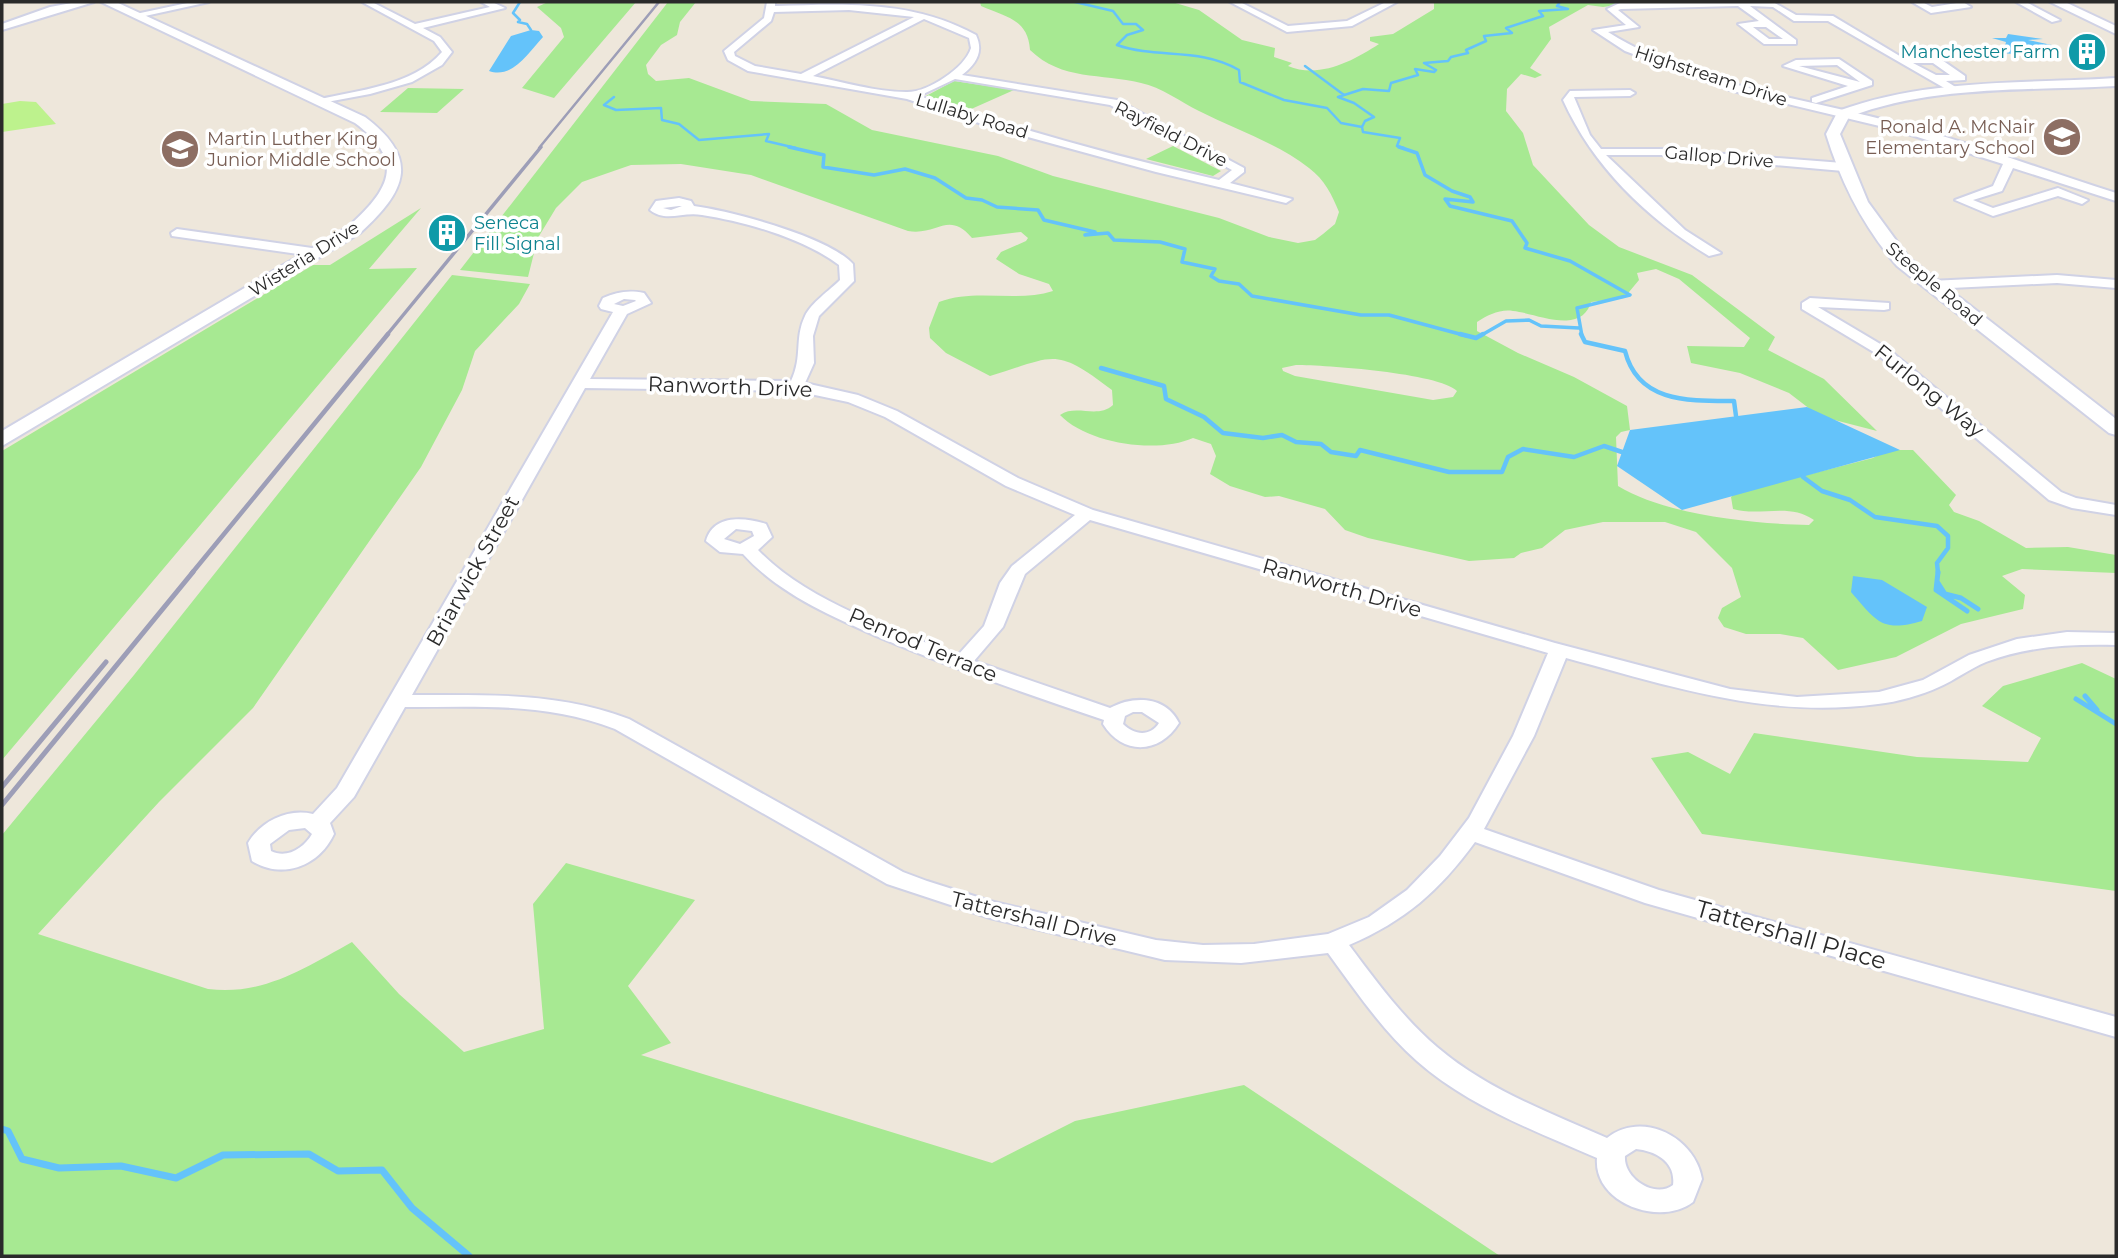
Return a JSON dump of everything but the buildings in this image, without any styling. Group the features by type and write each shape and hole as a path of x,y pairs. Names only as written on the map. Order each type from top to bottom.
{"street":[{"path":"2,27 52,9 90,2"},
{"name":"Wisteria Drive","path":"2,440 319,253 369,217 388,195 396,177 396,158 379,132 107,2"},
{"path":"136,15 205,2"},
{"path":"320,102 395,83 432,68 444,57 445,47 437,39 366,2"},
{"path":"415,27 500,8 485,2"},
{"path":"882,8 895,2"},
{"path":"1236,3 1266,2"},
{"path":"1236,3 1287,29 1349,24 1393,2"},
{"path":"1916,2 1931,10 1966,7 1956,2"},
{"path":"2020,2 2055,20"},
{"path":"2056,2 2116,30"},
{"path":"1741,4 1765,21 1794,18"},
{"name":"Highstream Drive","path":"1957,91 1876,47 1836,20 1794,18 1772,4 1614,7 1612,9 1634,27 1598,30 1628,49 1725,84 1801,106 1895,126 2116,197"},
{"path":"771,5 882,8 925,15 962,28 977,44 974,60 952,76 909,96"},
{"name":"Lullaby Road","path":"771,5 768,19 758,30 729,51 731,58 752,69 909,96 995,125 1286,199"},
{"path":"802,78 925,15"},
{"path":"1905,61 1935,60 1961,78 1936,78"},
{"path":"1801,106 1816,100 1860,86 1868,83 1839,62 1796,63 1788,66 1860,86"},
{"name":"Rayfield Drive","path":"952,76 1113,102 1240,170 1221,184"},
{"path":"1725,84 1741,79 1816,100"},
{"path":"1843,114 1883,99 1957,91 2116,82"},
{"path":"1630,93 1578,93 1568,96 1585,136 1596,152 1663,219 1714,253"},
{"name":"Steeple Road","path":"1843,114 1833,134 1843,167 1880,237 1930,285 2116,429"},
{"name":"Gallop Drive","path":"1596,152 1661,152 1843,167"},
{"path":"2010,162 1998,188 1961,200 1993,212 2079,185"},
{"path":"2058,192 2109,209 2116,207"},
{"path":"688,209 724,216 824,249 846,264 848,281 820,306 810,320 806,336 807,363 796,386"},
{"path":"177,233 319,253"},
{"path":"1930,285 2057,279 2116,281"},
{"name":"Furlong Way","path":"1884,306 1810,302 1807,306 1882,351 2055,496 2072,503 2116,510"},
{"name":"Briarwick Street","path":"316,823 332,810 346,792 621,311"},
{"name":"Ranworth Drive","path":"580,383 796,386 834,393 874,405 1012,482 1087,514 1559,650 1722,694 1818,703 1904,693 1930,684 1996,651 2017,645 2067,638 2116,639"},
{"path":"962,663 993,627 1009,583 1018,570 1087,514"},
{"name":"Penrod Terrace","path":"747,548 757,562 811,596 898,638 1114,716"},
{"name":"Tattershall Drive","path":"400,701 527,702 595,713 622,724 895,878 926,891 1000,912 1164,951 1239,954 1334,942 1361,930 1407,902 1427,883 1469,832 1524,734 1559,650"},
{"name":"Tattershall Place","path":"1469,832 1653,897 2116,1027"},
{"path":"1334,942 1403,1030 1441,1066 1487,1094 1611,1152"}],"green space":[{"path":"548,2 636,2 554,98 522,88 564,37 561,28 537,7"},
{"path":"668,2 696,2 680,22 677,35 661,45 646,65 648,74 656,81 689,78 751,101 826,104 872,130 998,156 1053,176 1219,218 1269,237 1298,243 1315,240 1323,234 1335,224 1339,212 1327,188 1309,168 1270,144 1156,88 1055,67 1030,50 1020,25 981,6 980,2 1172,2 1199,10 1242,40 1275,48 1274,57 1292,63 1288,66 1312,70 1335,66 1358,56 1379,44 1370,41 1370,37 1393,34 1434,9 1434,2 1632,3 1603,7 1588,5 1549,27 1551,39 1530,68 1542,75 1535,78 1521,74 1507,89 1506,111 1523,133 1533,165 1589,225 1619,247 1692,275 1775,337 1768,350 1824,379 1877,431 1819,416 1789,393 1740,373 1691,363 1687,346 1744,347 1750,338 1679,279 1656,269 1637,273 1639,280 1624,298 1591,302 1586,312 1578,318 1557,320 1503,311 1477,322 1477,331 1518,353 1574,377 1627,406 1630,430 1621,432 1616,437 1618,486 1637,496 1711,516 1763,523 1809,525 1814,520 1795,512 1733,509 1731,497 1736,493 1873,458 1887,450 1913,450 1956,495 1949,505 1954,512 1979,521 2026,548 2068,547 2116,555 2116,573 2022,569 2002,576 2025,595 2023,609 1961,624 1896,657 1838,670 1803,638 1780,634 1746,634 1724,627 1718,618 1722,608 1741,597 1732,568 1696,532 1665,522 1603,522 1565,530 1542,548 1521,553 1514,558 1469,561 1368,538 1345,530 1325,509 1279,496 1265,497 1230,486 1210,474 1216,456 1211,444 1193,438 1161,445 1123,443 1088,433 1072,425 1060,415 1073,411 1101,411 1113,405 1112,390 1078,366 1054,359 1042,360 990,376 946,353 930,338 929,328 939,302 967,296 1024,296 1053,291 1049,284 1019,274 996,259 1001,252 1026,241 1028,238 1021,232 972,238 964,230 949,225 918,232 908,231 751,175 681,164 631,165 582,182 556,208 533,246 534,253 528,277 460,270","holes":["1296,365 1355,368 1406,375 1428,379 1457,391 1453,397 1433,400 1295,376 1283,371 1282,368"]},
{"path":"954,81 1014,90 969,110 926,96"},
{"path":"408,88 464,89 437,113 380,112"},
{"path":"36,102 56,124 2,132 2,104"},
{"path":"1173,146 1221,171 1213,176 1146,159"},
{"path":"421,208 369,269 417,268 2,760 2,451 313,265 330,265"},
{"path":"452,275 530,284 519,304 475,351 462,390 421,467 253,708 159,802 38,934 208,989 228,990 283,978 352,942 399,994 464,1052 544,1029 533,904 566,863 695,900 628,986 671,1043 641,1055 992,1163 1075,1121 1244,1085 1500,1256 2,1256 2,835 134,675"},
{"path":"2082,663 2116,679 2116,891 1702,834 1651,758 1688,752 1730,774 1754,733 1917,757 2028,762 2041,738 1982,706 2003,686"}],"water":[{"path":"531,30 539,31 543,37 526,57 513,68 498,72 489,71 511,36"},
{"path":"2008,34 2043,39 2028,40 2056,46 2046,47 2044,53 2025,50 2045,56 2042,57 2003,53 2006,42 1992,38 2006,38"},
{"path":"1807,407 1900,450 1682,510 1617,466 1630,430"},
{"path":"1853,576 1882,580 1927,607 1922,621 1898,626 1881,622 1851,592"}],"waterway":[{"path":"520,2 513,13 520,20 518,22 527,24 531,30"},
{"path":"1075,2 1113,11 1123,24 1136,24 1143,30 1127,35 1117,45 1147,52 1209,58 1224,63 1239,70 1240,82 1284,100 1327,108 1341,123 1362,127"},
{"path":"1362,127 1365,121 1374,117 1354,103 1338,97 1363,89 1389,91 1391,83 1418,75 1415,69 1434,72 1436,70 1424,63 1448,61 1451,57 1468,53 1466,50 1486,41 1484,36 1512,33 1506,28 1543,16 1539,11 1568,9 1557,6 1560,2"},
{"path":"1305,66 1344,95"},
{"path":"614,97 604,105 616,110 661,108 662,120 679,124 699,140 769,134 766,141 796,148"},
{"path":"1362,127 1363,132 1400,138 1397,146 1404,148"},
{"path":"789,147 824,155 823,167 874,175 905,169 935,178 966,198 982,200 997,207 1038,210 1044,220 1095,232 1085,235 1108,233 1114,240 1160,242 1185,249 1182,262 1215,269 1211,276 1219,281 1239,284 1252,296 1361,315 1389,315 1467,336"},
{"path":"1399,147 1417,153 1425,175 1452,191 1470,197 1473,202 1445,199 1450,206 1512,221 1527,243 1525,248 1570,261 1630,295 1577,308 1582,336"},
{"path":"1480,336 1506,321 1529,320 1541,326 1579,328"},
{"path":"1460,334 1476,338 1483,334"},
{"path":"1582,336 1585,342 1625,351 1641,381 1653,390 1683,399 1734,401 1736,416"},
{"path":"1101,368 1164,386 1166,399 1204,417 1223,433 1263,438 1282,435 1296,442 1321,444 1331,452 1356,456 1360,450 1449,472 1502,472 1508,457 1523,449 1574,457 1604,446 1622,452"},
{"path":"1803,477 1822,491 1850,500 1875,517 1937,526 1948,536 1948,548 1937,563 1938,572"},
{"path":"1938,572 1936,590 1967,611"},
{"path":"1938,583 1945,594 1961,598 1978,609"},
{"path":"2085,696 2097,710"},
{"path":"2076,699 2116,724"},
{"path":"2,1129 8,1131 22,1159 59,1168 121,1166 176,1178 223,1155 309,1154 338,1171 382,1170 412,1208 469,1256"}],"railway":[{"path":"539,148 659,2"},
{"path":"386,336 541,147"},
{"path":"192,573 388,334"},
{"path":"2,805 193,572"},
{"path":"2,787 106,662"}],"place":[{"name":"Manchester Farm","path":"2087,52"},
{"name":"Ronald A. McNair Elementary School","path":"2062,137"},
{"name":"Martin Luther King Junior Middle School","path":"180,149"},
{"name":"Seneca Fill Signal","path":"447,233"}]}
